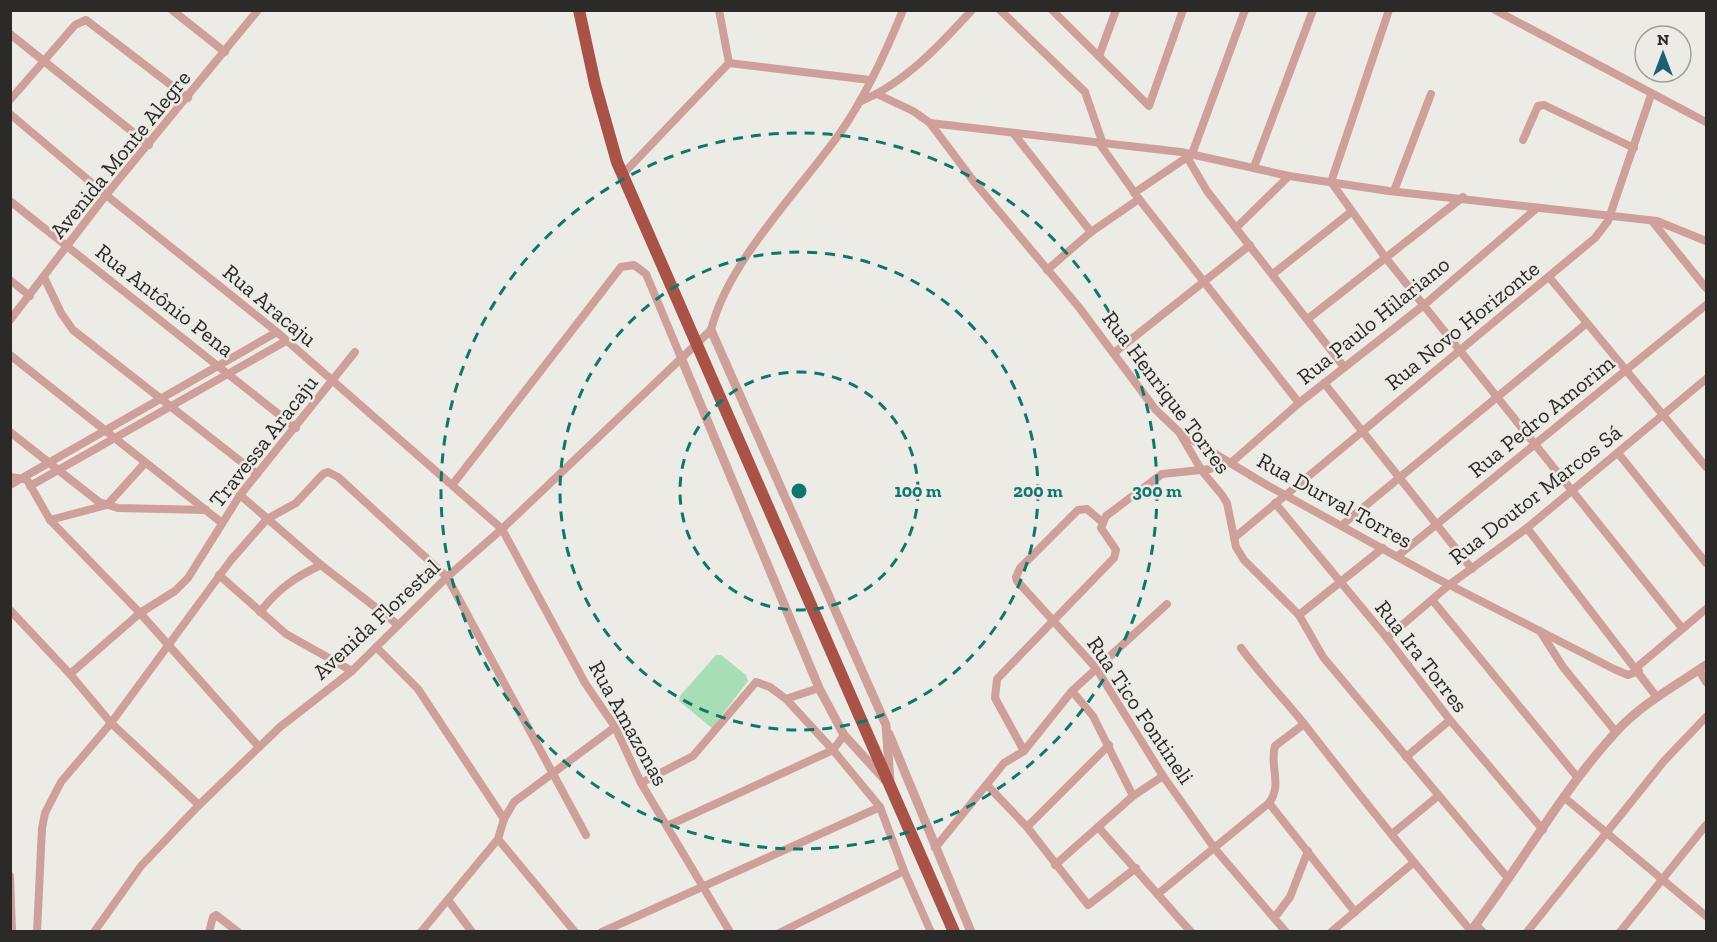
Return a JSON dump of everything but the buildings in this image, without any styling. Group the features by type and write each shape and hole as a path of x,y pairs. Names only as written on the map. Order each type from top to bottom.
{"highway":[{"path":"579,10 605,125 622,174 954,932"}],"street":[{"path":"172,10 225,52"},
{"name":"Avenida Monte Alegre","path":"10,320 106,195 258,10"},
{"path":"719,10 729,63"},
{"path":"903,10 861,101 841,132 774,217 717,304 711,330 886,725 970,932"},
{"path":"861,101 878,94 923,60 972,10"},
{"path":"1000,10 1085,92 1101,143 1136,196 1299,403"},
{"path":"1052,10 1149,106 1183,10"},
{"path":"1099,56 1116,10"},
{"path":"1047,270 1136,196 1190,156 1245,10"},
{"path":"1254,167 1313,10"},
{"path":"1331,182 1389,10"},
{"path":"1495,10 1651,95 1707,122"},
{"path":"10,100 75,25 86,20 188,98"},
{"path":"10,34 149,145"},
{"path":"622,174 729,63"},
{"path":"729,63 870,80"},
{"path":"1394,191 1431,93"},
{"name":"Rua Henrique Torres","path":"878,94 913,111 930,123 1114,353 1155,409 1179,432 1202,471 1227,503 1234,538 1244,560 1299,615 1317,650 1508,877"},
{"name":"Rua Novo Horizonte","path":"1234,538 1284,494 1595,238 1609,217 1651,95"},
{"path":"1523,140 1538,106 1544,105 1634,148"},
{"name":"Rua Aracaju","path":"10,114 106,195 277,332 502,529"},
{"path":"930,123 1190,156 1254,167 1289,176 1394,191 1462,197 1609,217 1652,220 1707,241"},
{"path":"1014,134 1091,232"},
{"path":"1190,156 1208,191 1309,318 1320,339 1344,367"},
{"path":"1237,227 1289,176"},
{"path":"1331,182 1385,257 1499,396 1682,628"},
{"path":"1309,318 1462,197"},
{"name":"Rua Antônio Pena","path":"10,201 296,428"},
{"name":"Rua Paulo Hilariano","path":"1232,462 1299,403 1424,305 1537,208"},
{"path":"1273,274 1351,212"},
{"path":"1652,220 1707,288"},
{"path":"1114,353 1250,245"},
{"path":"453,484 621,267 633,265 646,274 819,688 844,735 890,786"},
{"path":"44,277 61,314 73,330 257,474"},
{"path":"1549,277 1625,370 1705,461"},
{"path":"10,280 30,296"},
{"name":"Rua Pedro Amorim","path":"1399,555 1707,305"},
{"path":"1342,525 1587,323"},
{"name":"Avenida Florestal","path":"94,932 141,866 199,805 259,747 352,671 397,624 502,529 711,330"},
{"path":"26,481 50,463 277,332"},
{"path":"10,485 57,469 286,341"},
{"name":"Travessa Aracaju","path":"70,674 140,613 175,591 188,578 240,495 355,352"},
{"path":"10,355 222,523"},
{"name":"Rua Doutor Marcos Sá","path":"1387,638 1449,585 1527,528 1707,379"},
{"path":"1324,383 1472,569"},
{"path":"10,432 107,505"},
{"name":"Rua Durval Torres","path":"1179,432 1284,494 1399,555 1449,585 1621,673 1630,675 1638,669"},
{"path":"1618,453 1707,563"},
{"path":"1024,751 1001,712 995,698 995,684 1000,674 1055,620 1116,554 1111,541 1101,528 1102,522 1112,510 1162,474 1202,471 1232,462"},
{"path":"107,505 145,463"},
{"path":"37,932 42,828 51,801 62,782 111,723 219,575 267,519 296,503 328,472 338,477 447,577 586,835"},
{"path":"10,477 26,481 50,520 140,613 259,747"},
{"path":"240,495 321,565 397,624"},
{"name":"Rua Ira Torres","path":"1275,503 1387,638 1450,720 1543,830"},
{"path":"50,520 107,505 206,510"},
{"name":"Rua Tico Fontineli","path":"1102,522 1086,509 1078,510 1017,573 1017,581 1055,620 1096,668 1163,776 1215,849 1286,932"},
{"path":"1527,528 1638,669 1656,696"},
{"name":"Rua Amazonas","path":"502,529 585,682 615,727 641,783 730,932"},
{"path":"1299,615 1383,548"},
{"path":"260,612 273,595 290,580 321,565"},
{"path":"219,575 260,612 303,645 352,671"},
{"path":"1433,601 1578,778"},
{"path":"935,848 1004,763 1024,751 1072,691 1167,604"},
{"path":"1638,669 1682,628 1707,609"},
{"path":"10,610 70,674 111,723 199,805"},
{"path":"1539,630 1563,667 1616,732"},
{"path":"376,647 418,689 504,819"},
{"path":"1241,648 1269,686 1304,724 1413,863 1475,930 1508,877 1578,778 1616,732 1656,696 1702,668 1707,682"},
{"path":"641,783 693,756 756,682 770,687 786,699 833,750 880,807 930,931"},
{"path":"786,699 819,688"},
{"path":"1072,691 1093,716 1133,796"},
{"path":"1527,932 1664,761 1707,717"},
{"path":"1406,757 1450,720"},
{"path":"1159,892 1269,803 1276,787 1275,746 1304,724"},
{"path":"886,725 890,786"},
{"path":"421,932 498,838 504,819 514,802 615,727"},
{"path":"667,826 833,750 844,735"},
{"path":"1028,827 1109,745"},
{"path":"1055,865 1133,796 1163,776"},
{"path":"987,784 1028,827 1088,905 1136,868"},
{"path":"1392,834 1438,796"},
{"path":"1565,798 1609,832 1707,916"},
{"path":"1269,803 1355,912"},
{"path":"602,932 880,807"},
{"path":"1620,932 1707,825"},
{"path":"1098,827 1159,892 1191,932"},
{"path":"498,838 575,932"},
{"path":"1275,917 1290,897 1308,851"},
{"path":"1331,932 1413,863"},
{"path":"781,932 904,871"},
{"path":"10,876 12,932"},
{"path":"448,900 472,932"},
{"path":"209,932 213,917 218,916 238,932"}],"green space":[{"path":"716,655 721,655 746,675 748,681 712,728 679,701 680,696"}]}
